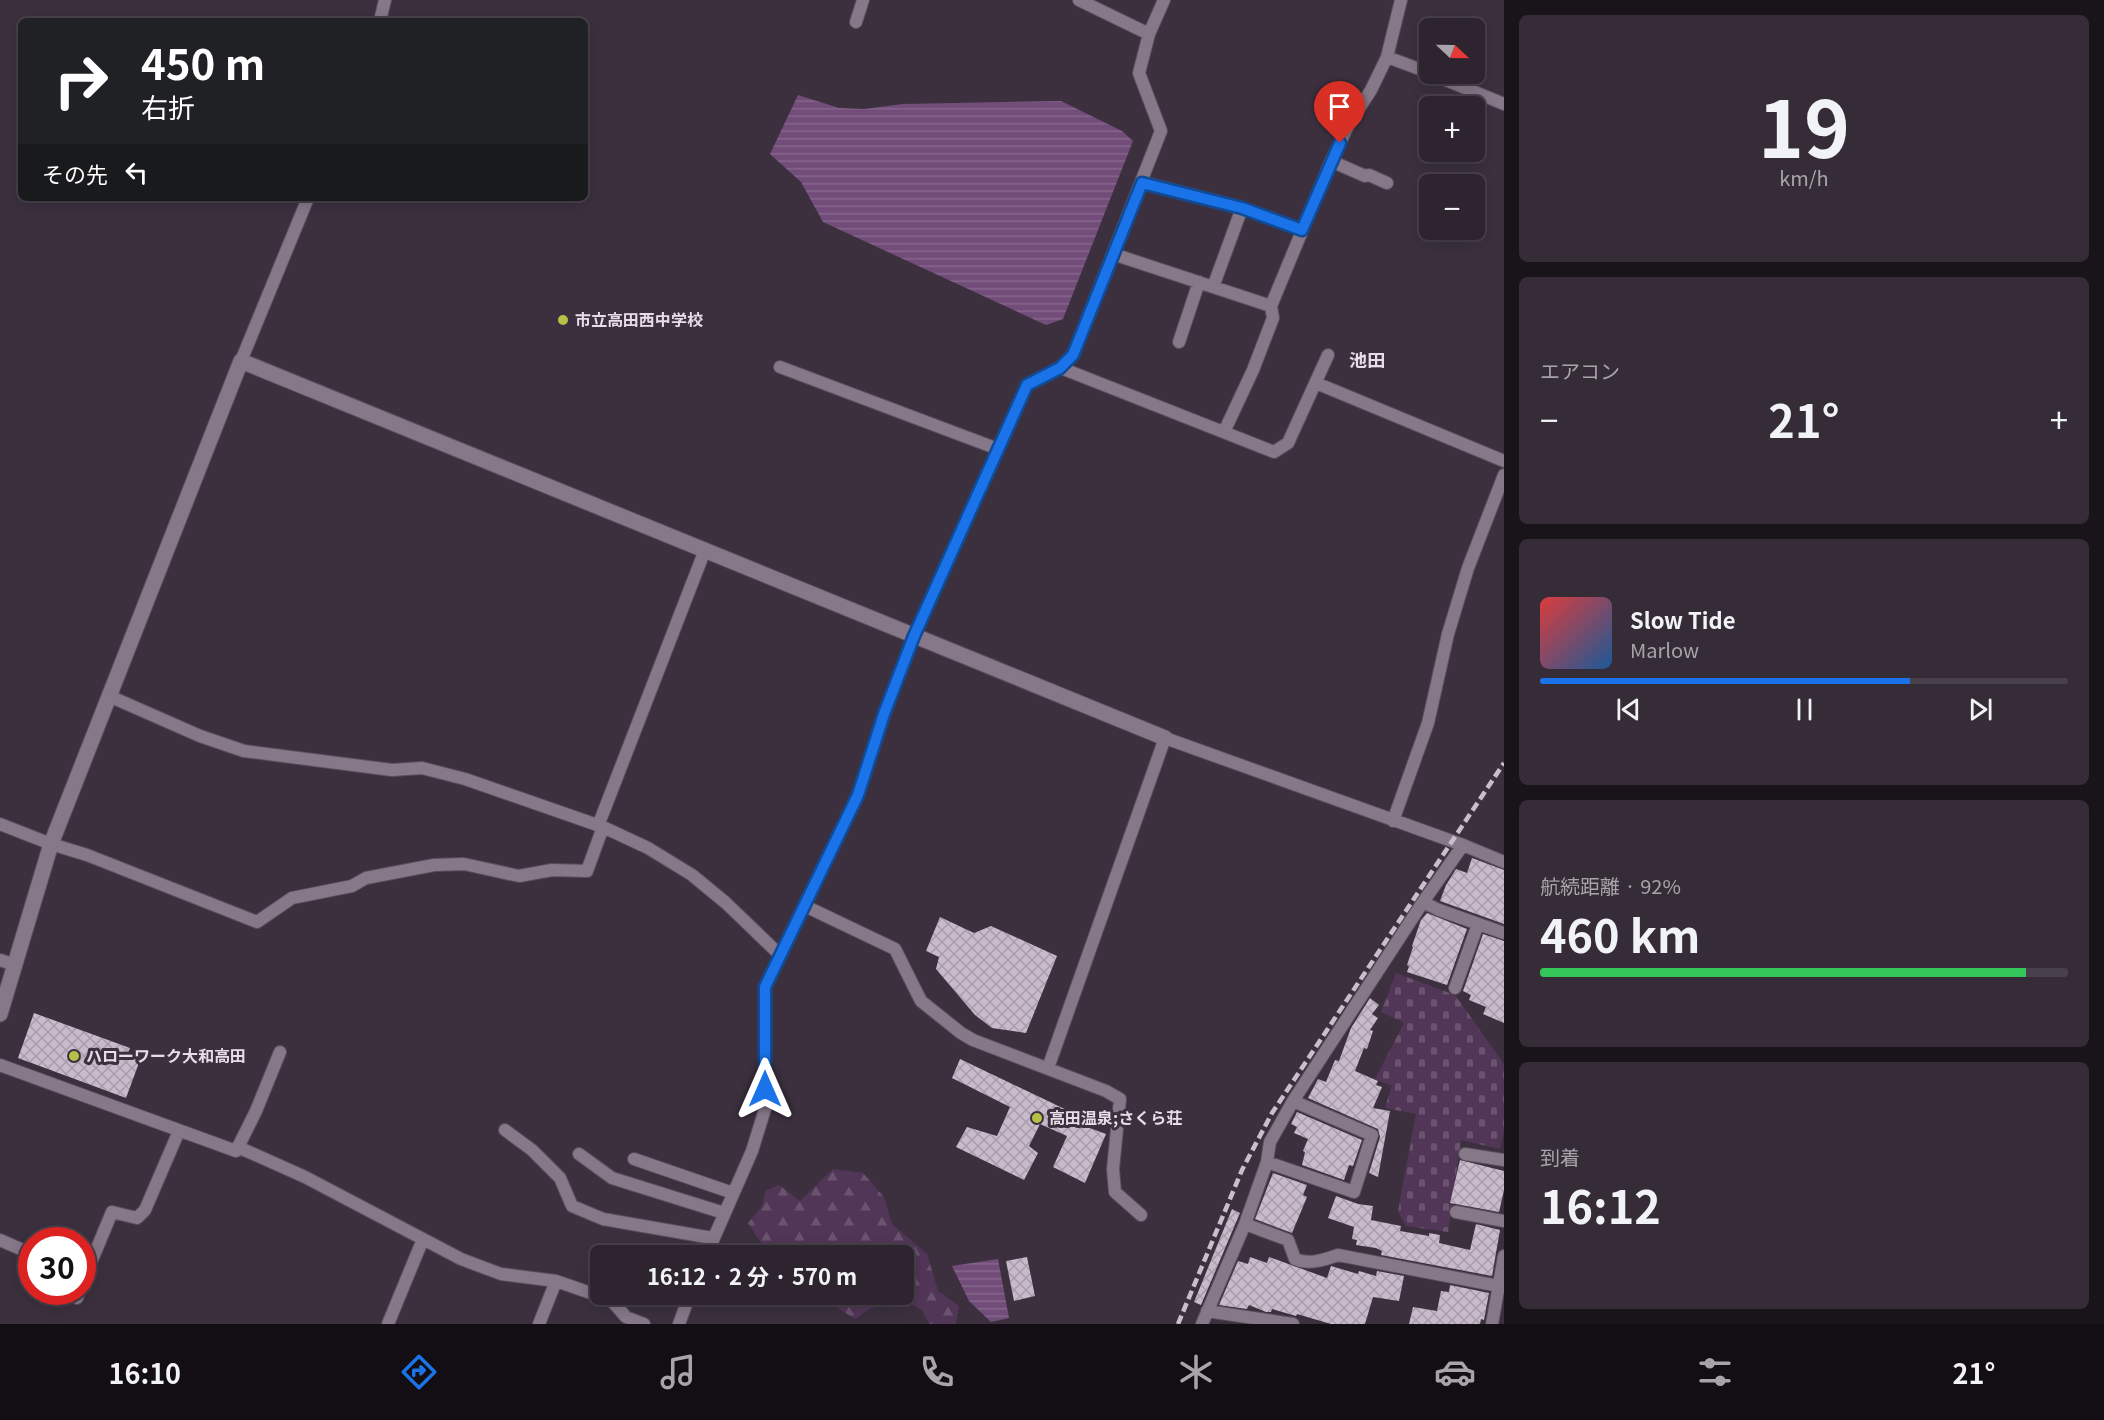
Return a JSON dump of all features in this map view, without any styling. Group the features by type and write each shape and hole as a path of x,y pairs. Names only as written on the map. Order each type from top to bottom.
{"street":[{"path":"381,18 385,0"},
{"path":"856,22 862,0"},
{"path":"1079,0 1149,34"},
{"path":"709,1245 752,1150 765,1109 765,987 858,795 884,714 914,636 1027,385 1060,368 1073,355 1161,131 1138,73 1149,34 1164,0"},
{"path":"1224,432 1253,370 1273,318 1271,306 1332,161 1349,124 1371,90 1388,57 1401,0"},
{"path":"1388,57 1419,69"},
{"path":"1456,84 1504,104"},
{"path":"1332,161 1387,183"},
{"path":"1142,183 1242,208 1302,230"},
{"path":"0,1014 7,963 51,844 307,201"},
{"path":"1213,287 1242,208"},
{"path":"1113,254 1271,306"},
{"path":"1179,342 1199,282"},
{"path":"1060,368 1274,452 1288,443 1328,355"},
{"path":"241,362 1165,738 1504,860"},
{"path":"780,367 998,449"},
{"path":"1316,383 1504,461"},
{"path":"1393,821 1428,723 1448,634 1468,568 1504,475"},
{"path":"0,824 87,855 257,922 292,898 352,886 366,878 434,865 464,864 519,876 552,870 587,871 601,826 705,550"},
{"path":"108,696 200,736 244,752 392,770 422,768 465,779 601,826 648,848 692,875 726,903 780,955"},
{"path":"1048,1068 1165,738"},
{"path":"1202,1324 1245,1224 1267,1162 1270,1142 1293,1101 1463,845"},
{"path":"1423,902 1504,933"},
{"path":"805,906 895,949 921,1001 961,1033 973,1040 1106,1091 1120,1099 1113,1169 1116,1192 1141,1215"},
{"path":"1455,988 1478,924"},
{"path":"280,1052 256,1111 238,1147 305,1177 461,1259 501,1274 556,1281 611,1300 626,1317 644,1324"},
{"path":"0,1065 236,1151"},
{"path":"1267,1162 1354,1192 1372,1135 1293,1101"},
{"path":"504,1130 532,1150 560,1178 572,1206 603,1219 712,1238"},
{"path":"96,1250 112,1212 137,1218 145,1210 179,1131"},
{"path":"579,1154 612,1178 724,1213"},
{"path":"1465,1154 1504,1160"},
{"path":"634,1160 733,1193"},
{"path":"1456,1212 1504,1221"},
{"path":"1245,1224 1288,1240 1295,1259 1304,1263 1338,1255 1501,1286"},
{"path":"388,1324 423,1239"},
{"path":"0,1240 18,1248"},
{"path":"1492,1324 1501,1286 1504,1256"},
{"path":"539,1324 556,1281"},
{"path":"679,1324 686,1305"},
{"path":"1207,1311 1293,1324"}],"green space":[{"path":"1396,973 1455,995 1504,1064 1504,1131 1500,1149 1461,1140 1448,1232 1406,1226 1398,1211 1416,1114 1385,1108 1392,1086 1375,1079 1404,1023 1381,1012"},
{"path":"833,1169 863,1173 884,1197 892,1224 927,1254 938,1291 959,1306 956,1324 929,1324 922,1310 913,1305 914,1245 762,1245 748,1223 763,1205 765,1191 779,1185 800,1201"},
{"path":"836,1305 882,1305 869,1309 855,1319"}],"shaded area":[{"path":"798,95 839,108 864,109 903,104 1061,101 1122,131 1133,141 1063,319 1046,325 823,222 801,182 770,154"},
{"path":"998,1259 1009,1318 991,1322 969,1301 952,1266"}],"building":[{"path":"1472,858 1504,870 1504,924 1440,901 1456,869 1467,873"},
{"path":"1427,913 1467,929 1447,985 1407,972 1412,946 1421,920"},
{"path":"940,917 974,933 991,926 1057,956 1026,1033 992,1028 975,1015 936,969 939,957 926,951"},
{"path":"1483,934 1504,941 1504,1023 1483,1014 1486,1007 1469,1000 1471,995 1463,991"},
{"path":"1370,998 1379,1005 1372,1014 1378,1018 1370,1030 1373,1031 1367,1049 1364,1048 1355,1071 1378,1081 1376,1085 1382,1087 1373,1108 1390,1111 1378,1177 1369,1173 1380,1137 1378,1129 1308,1098 1318,1079 1326,1082 1335,1060 1339,1061 1351,1028"},
{"name":"ハローワーク大和高田","path":"34,1013 130,1048 127,1055 140,1060 126,1098 18,1058"},
{"name":"高田温泉;さくら荘","path":"960,1059 1071,1112 1068,1120 1106,1134 1085,1183 1053,1167 1067,1136 1040,1124 1029,1146 1038,1153 1024,1180 956,1147 967,1127 997,1136 1010,1107 952,1078"},
{"path":"1297,1112 1362,1140 1353,1166 1349,1165 1344,1180 1302,1165 1305,1152 1303,1151 1308,1139 1294,1133 1297,1127 1291,1124"},
{"path":"1460,1160 1504,1171 1504,1190 1499,1212 1450,1203"},
{"path":"1273,1173 1307,1185 1303,1195 1307,1197 1292,1233 1255,1219"},
{"path":"1336,1196 1358,1204 1373,1206 1371,1220 1401,1226 1400,1231 1429,1236 1429,1233 1440,1235 1439,1243 1470,1250 1476,1224 1500,1230 1492,1276 1381,1255 1382,1251 1376,1248 1356,1245 1357,1240 1352,1239 1354,1227 1328,1218"},
{"path":"1232,1209 1240,1213 1201,1305 1194,1302"},
{"path":"1027,1257 1035,1296 1014,1301 1006,1261"},
{"path":"1250,1257 1267,1263 1269,1257 1327,1278 1331,1266 1358,1274 1359,1271 1376,1276 1377,1271 1404,1276 1399,1301 1373,1297 1365,1324 1331,1324 1272,1309 1271,1312 1266,1312 1249,1305 1247,1309 1219,1305 1238,1261 1248,1264"},
{"path":"1450,1285 1489,1293 1484,1320 1481,1319 1480,1324 1409,1324 1413,1307 1437,1311 1441,1291 1449,1292"}],"railway":[{"path":"1178,1324 1242,1170 1272,1113 1504,763"}],"place":[{"name":"市立高田西中学校","path":"563,320"},
{"name":"ハローワーク大和高田","path":"74,1056"},
{"name":"高田温泉;さくら荘","path":"1037,1118"}],"district":[{"name":"池田","path":"1367,361"}],"route":[{"path":"765,1089 765,987 858,795 884,714 914,636 1027,385 1060,368 1073,355 1142,183 1242,208 1302,230 1340,143"}]}
